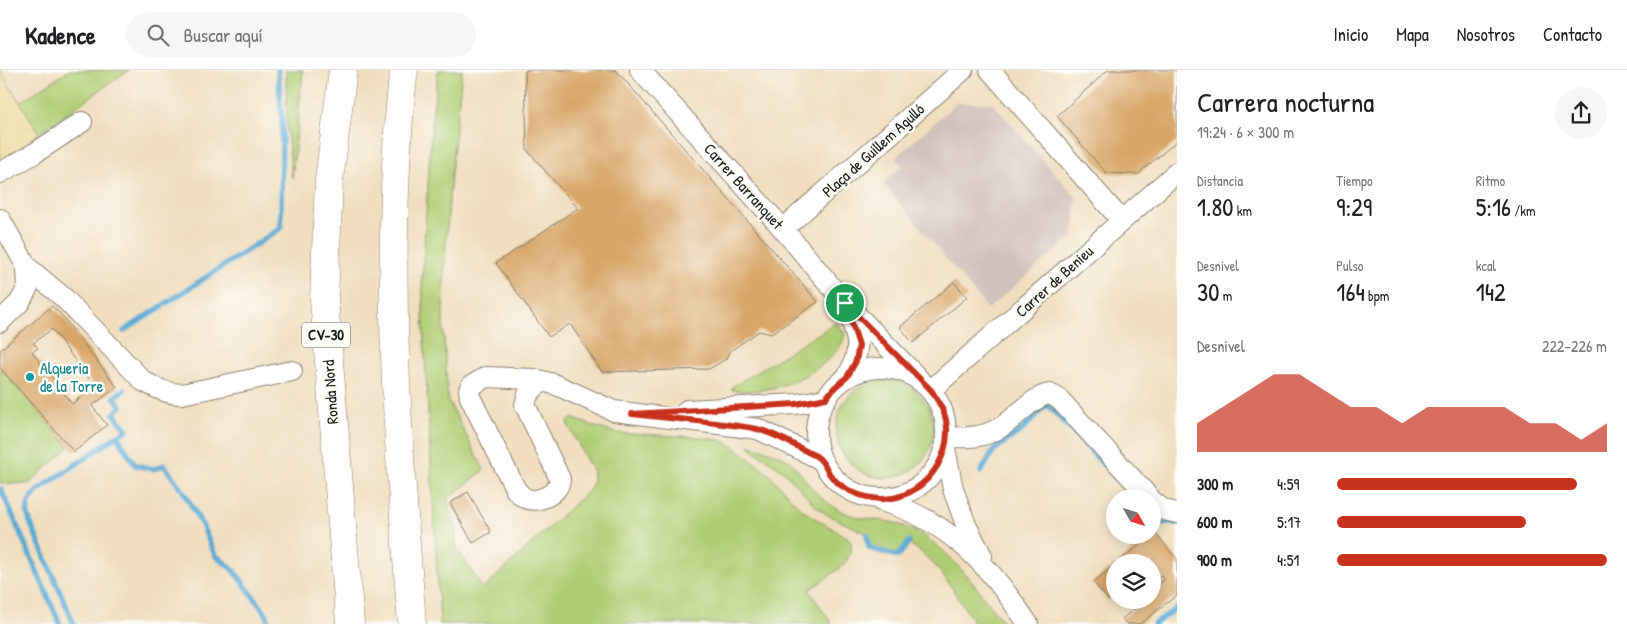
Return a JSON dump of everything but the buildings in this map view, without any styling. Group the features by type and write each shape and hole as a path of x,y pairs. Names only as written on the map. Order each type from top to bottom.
{"highway":[{"name":"Ronda Nord","path":"343,70 329,180 324,299 350,624"},
{"path":"404,70 395,185 392,295 399,458 412,624"}],"street":[{"name":"Carrer Barranquet","path":"640,70 783,229 845,303 924,384"},
{"name":"Plaça de Guillem Agulló","path":"783,229 963,70"},
{"path":"990,70 1122,220"},
{"path":"0,173 36,153 82,122"},
{"name":"Carrer de Benieu","path":"924,384 1177,172"},
{"path":"0,219 27,267 64,298 143,381 157,389 171,394 182,394 292,371"},
{"path":"0,322 20,302 28,286 27,267"},
{"path":"845,303 859,345 856,361 847,377"},
{"path":"991,573 966,525 952,489 946,443 946,420 940,404 924,384 902,371 884,368 865,370 847,377 826,398 817,418 816,438 820,459 832,478 850,492 903,507 952,535 991,573 1033,624"},
{"path":"542,381 528,394 525,405 560,479 557,488 543,498 536,500 522,497 516,490 470,397 469,390 471,386 486,377 505,377 542,381 554,384 614,411 758,429 820,459"},
{"path":"946,443 995,430 1017,416 1040,396 1050,394 1059,399 1142,489"},
{"path":"632,414 796,404 826,398"},
{"path":"872,499 892,499 910,492 926,482 938,466 946,443"},
{"path":"1161,508 1177,513"},
{"path":"1017,606 1028,624"}],"shaded area":[{"path":"956,103 992,103 1076,197 1074,235 988,309 883,183 902,166 895,158"}],"green space":[{"path":"70,70 129,70 39,133 20,102"},
{"path":"286,70 303,70 292,178 287,130"},
{"path":"438,70 462,70 451,174 445,257 443,319 448,400 484,470 447,500 455,525 456,547 483,589 590,489 593,481 593,472 567,423 572,418 616,433 699,437 721,440 733,446 770,475 797,505 808,514 850,539 851,551 844,563 839,569 809,590 832,624 440,624 422,278 432,118"},
{"path":"836,323 845,333 842,343 826,362 814,370 777,387 754,391 732,390 732,387"},
{"path":"0,368 69,447 29,484 0,483"},
{"path":"885,380 904,383 920,394 931,410 934,429 931,448 920,464 904,475 885,478 866,475 850,464 839,448 836,429 839,410 850,394 866,383"},
{"path":"749,445 787,459 818,494 831,505 845,513 861,518 901,525 917,532 932,542 959,567 1005,624 975,624 938,569 920,551 910,545 898,556 869,548 867,534 828,515 815,506 784,471 753,450"}],"sand":[{"path":"0,70 39,133 0,163"}],"waterway":[{"path":"124,331 281,228 282,119 278,70"},
{"path":"124,390 114,397 121,406 114,414 127,430 117,436 135,465 154,469 164,465 185,494 202,525 215,555 238,576 267,615 269,624"},
{"path":"981,472 994,450 1022,430 1047,404 1127,489"},
{"path":"74,624 27,512 30,500 40,489 117,436"},
{"path":"1,489 60,624"},
{"path":"1161,523 1177,523"},
{"path":"867,535 869,548 898,556 909,542"},
{"path":"1154,624 1177,608"}],"place":[{"name":"Alqueria de la Torre","path":"30,377"}],"route":[{"path":"845,303 931,390 940,404 946,420 947,437 938,466 926,482 910,492 892,499 872,499 850,492 832,478 820,459 758,429 632,414 796,404 826,398 847,377 856,361 859,345 845,303"}]}
